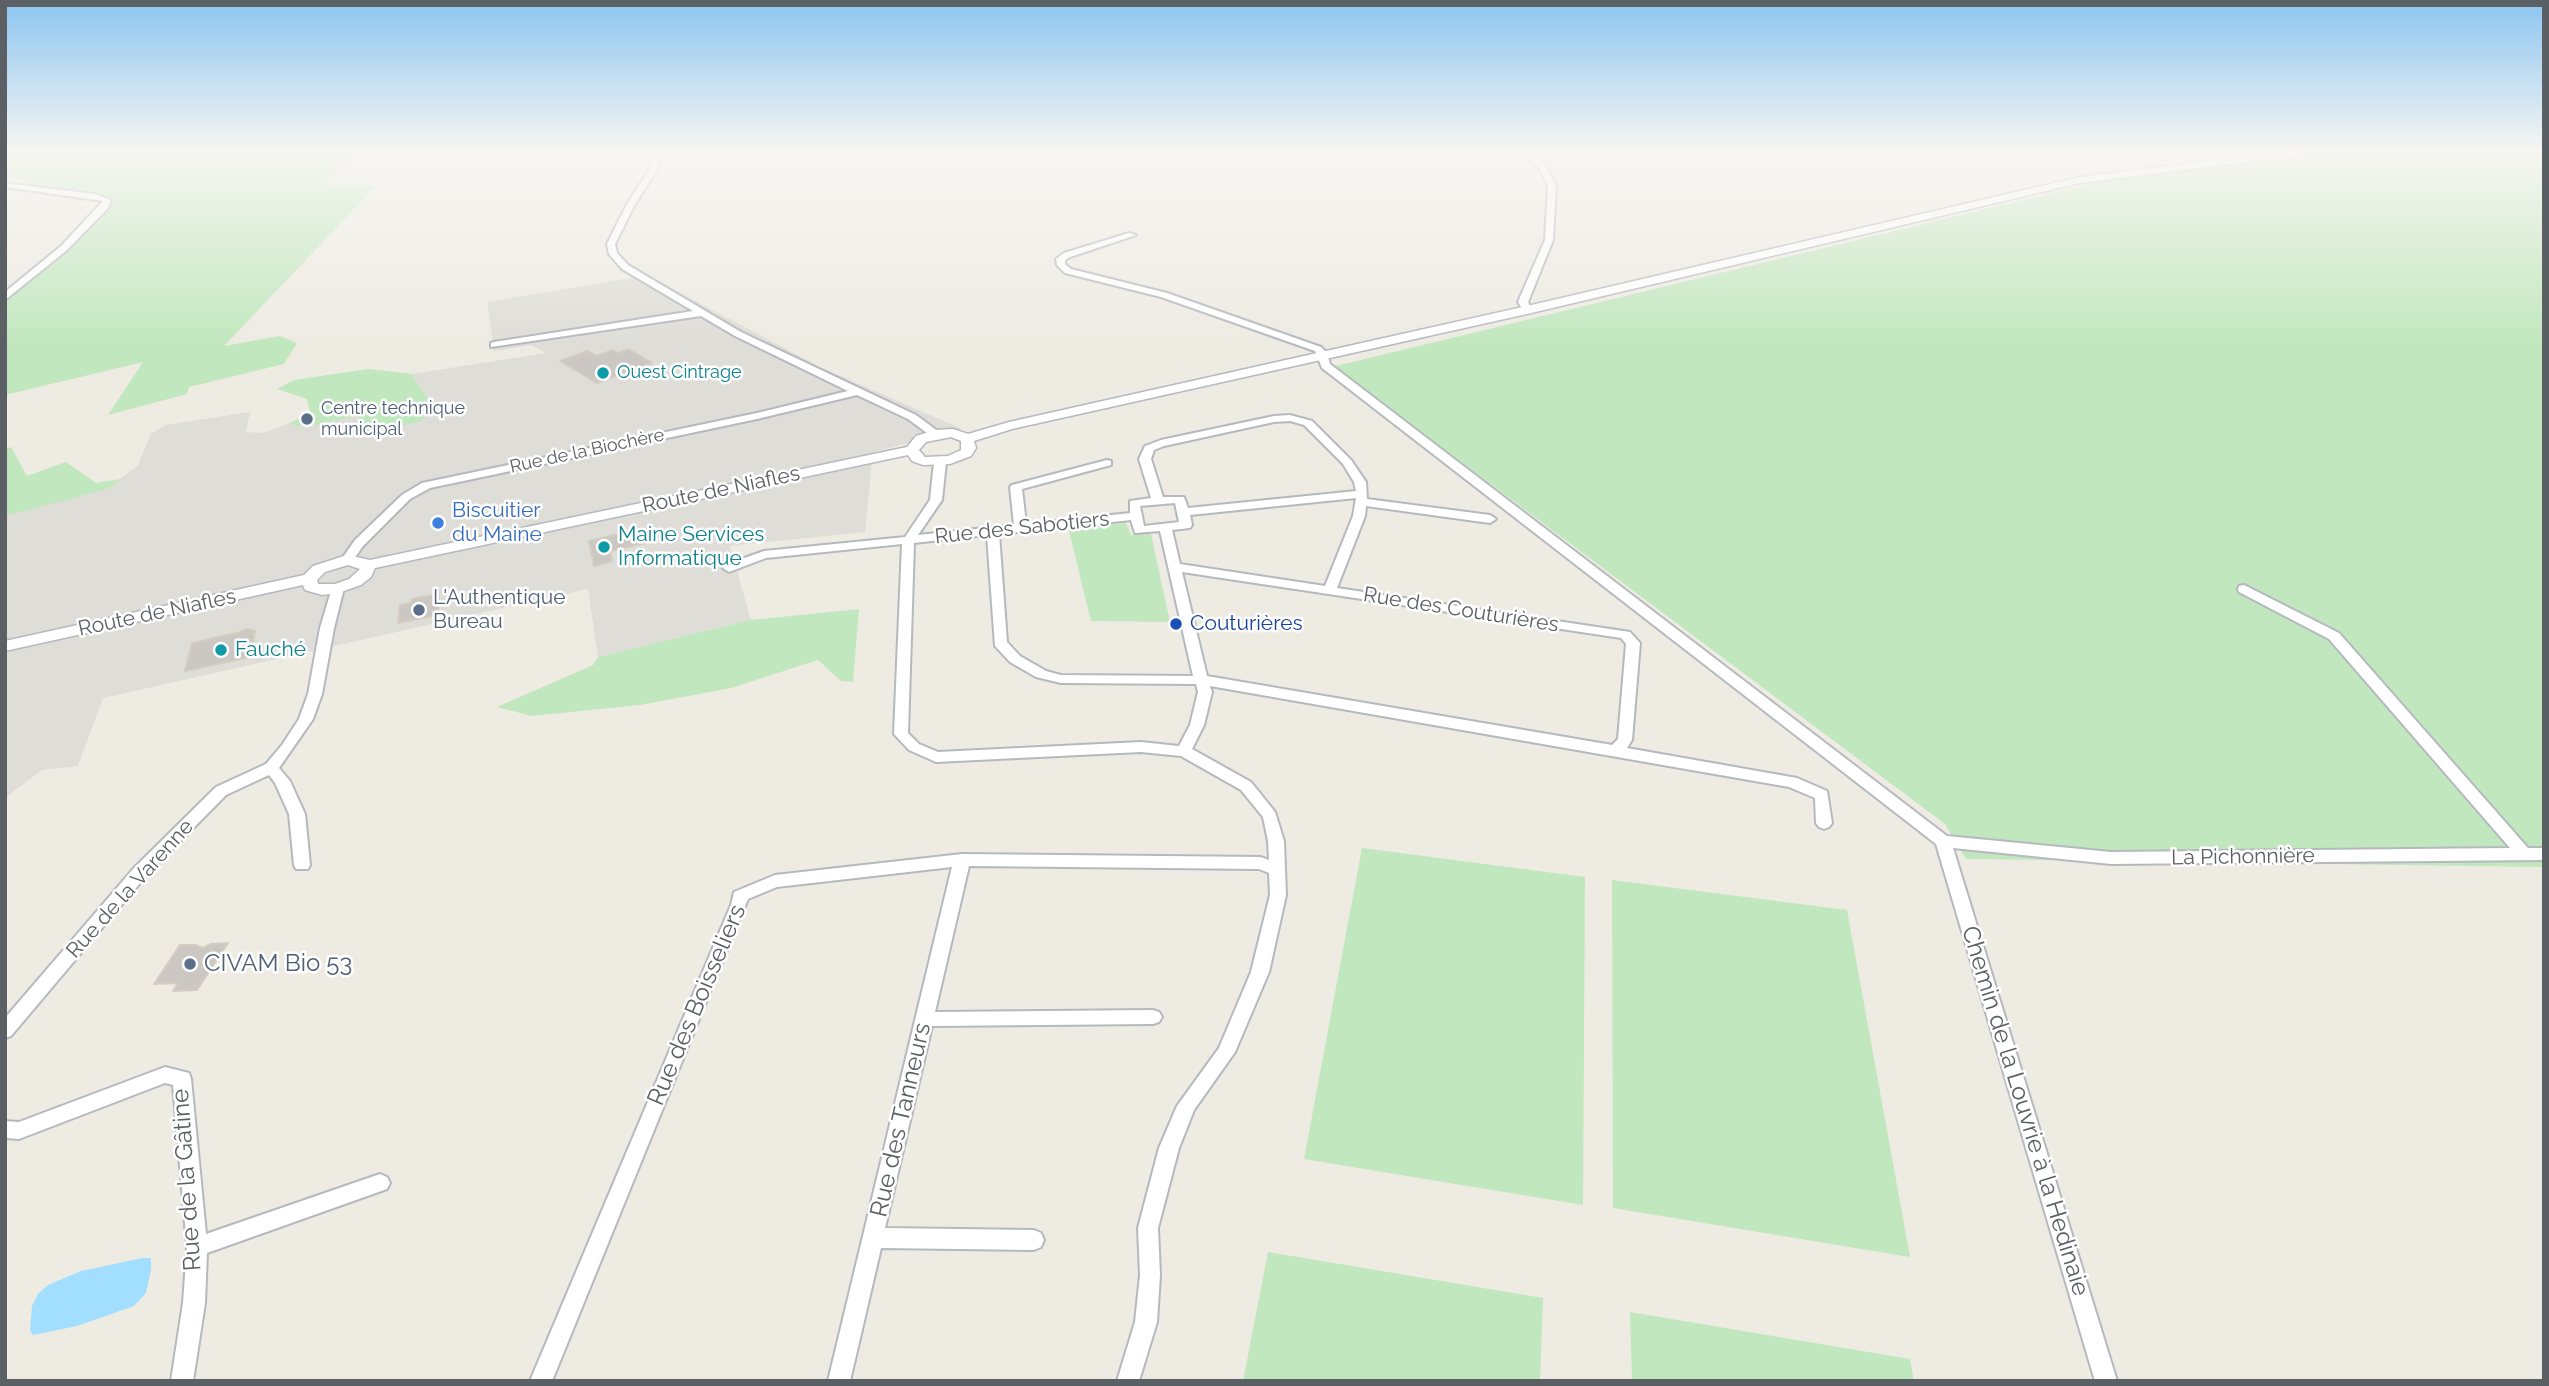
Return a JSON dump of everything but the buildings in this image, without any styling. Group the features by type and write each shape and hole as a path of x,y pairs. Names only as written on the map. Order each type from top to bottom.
{"street":[{"path":"5,297 64,248 96,216"},
{"path":"627,216 611,244 613,254 625,267 701,313 784,358 912,417 935,434"},
{"path":"1527,310 1523,302 1549,240 1550,216"},
{"path":"967,439 969,448 966,453 940,462 923,461 917,458 912,450 921,439 935,434 953,433 967,439 1009,426 1527,310 1928,216"},
{"path":"1132,235 1067,255 1060,259 1061,265 1068,271 1176,299 1318,349 1326,366 1943,841"},
{"path":"494,345 701,313"},
{"name":"Rue de la Biochère","path":"346,560 359,542 397,506 426,485 783,410 855,392"},
{"path":"1158,501 1145,459 1149,448 1173,440 1290,418 1308,423 1347,462 1360,482 1359,516 1329,590"},
{"name":"Route de Niafles","path":"367,565 912,450"},
{"path":"940,462 936,500 908,541 901,734 914,747 936,757 1141,747 1184,751 1246,786 1257,796 1270,817 1276,841 1278,895 1260,972 1226,1052 1186,1106 1169,1148 1148,1228 1150,1275 1146,1322 1128,1381"},
{"path":"1020,529 1016,487 1107,463"},
{"path":"1183,512 1361,498 1490,519"},
{"path":"1180,499 1183,512 1186,526 1139,530 1135,503 1180,499"},
{"name":"Rue des Sabotiers","path":"729,568 764,555 1137,516"},
{"path":"1165,527 1205,692 1197,725 1184,751"},
{"path":"993,531 1000,643 1015,659 1041,674 1060,679 1202,680 1792,782 1822,795 1824,823"},
{"path":"346,560 360,561 367,565 361,578 338,588 315,589 308,583 309,579 327,565 346,560"},
{"name":"Rue des Couturières","path":"1174,567 1625,635 1633,643 1625,740 1616,751"},
{"name":"Route de Niafles","path":"5,646 309,579"},
{"path":"302,866 297,814 282,781 271,768 288,748 306,719 315,694 327,628 338,588"},
{"path":"2244,589 2334,636 2525,854"},
{"name":"Rue de la Varenne","path":"5,1031 140,873 199,812 221,791 271,768"},
{"name":"La Pichonnière","path":"1943,841 2111,858 2544,854"},
{"name":"Chemin de la Louvrie à la Hedinaie","path":"1943,841 2106,1381"},
{"name":"Rue des Boisseliers","path":"541,1381 739,905 740,896 775,881 962,860 1261,863 1277,870"},
{"name":"Rue des Tanneurs","path":"839,1381 962,860"},
{"path":"925,1019 1153,1017"},
{"name":"Rue de la Gâtine","path":"5,1129 19,1131 165,1075 182,1079 197,1247 194,1303 182,1381"},
{"path":"197,1247 380,1183"},
{"path":"873,1238 1034,1240"}],"shaded area":[{"path":"647,275 820,367 962,429 873,452 865,532 730,546 751,620 598,657 588,589 103,698 78,766 42,770 5,798 7,515 108,489 138,465 151,434 165,425 250,412 246,432 263,433 288,424 304,427 358,416 360,435 434,409 412,374 546,353 531,345 494,351 487,302"}],"green space":[{"path":"96,216 348,216 224,346 280,336 297,343 284,364 189,387 187,394 108,415 143,362 5,395 5,297"},
{"path":"1958,216 2544,216 2544,867 1966,859 1945,824 1336,366"},
{"path":"368,369 412,374 434,409 419,422 359,435 358,416 304,427 288,424 310,412 307,399 277,389 294,380"},
{"path":"11,447 27,476 66,462 96,483 121,479 108,489 5,516 5,449"},
{"path":"1126,523 1131,535 1151,534 1170,622 1091,621 1068,527"},
{"path":"859,609 853,682 841,681 818,660 731,688 640,705 532,716 497,707 593,665 598,657 751,620"},
{"path":"1362,848 1585,877 1583,1205 1304,1159"},
{"path":"1612,880 1847,910 1910,1257 1613,1208"},
{"path":"1268,1252 1543,1298 1540,1381 1243,1381"},
{"path":"1630,1312 1910,1359 1914,1381 1632,1381"}],"water":[{"path":"151,1258 151,1270 146,1293 134,1306 77,1326 33,1335 30,1330 32,1306 38,1294 48,1285 81,1271"}],"place":[{"name":"Ouest Cintrage","path":"603,373"},
{"name":"Centre technique municipal","path":"307,419"},
{"name":"Biscuitier du Maine","path":"438,523"},
{"name":"Maine Services Informatique","path":"604,547"},
{"name":"L'Authentique Bureau","path":"419,610"},
{"name":"Couturières","path":"1176,624"},
{"name":"Fauché","path":"221,650"},
{"name":"CIVAM Bio 53","path":"190,964"}]}
